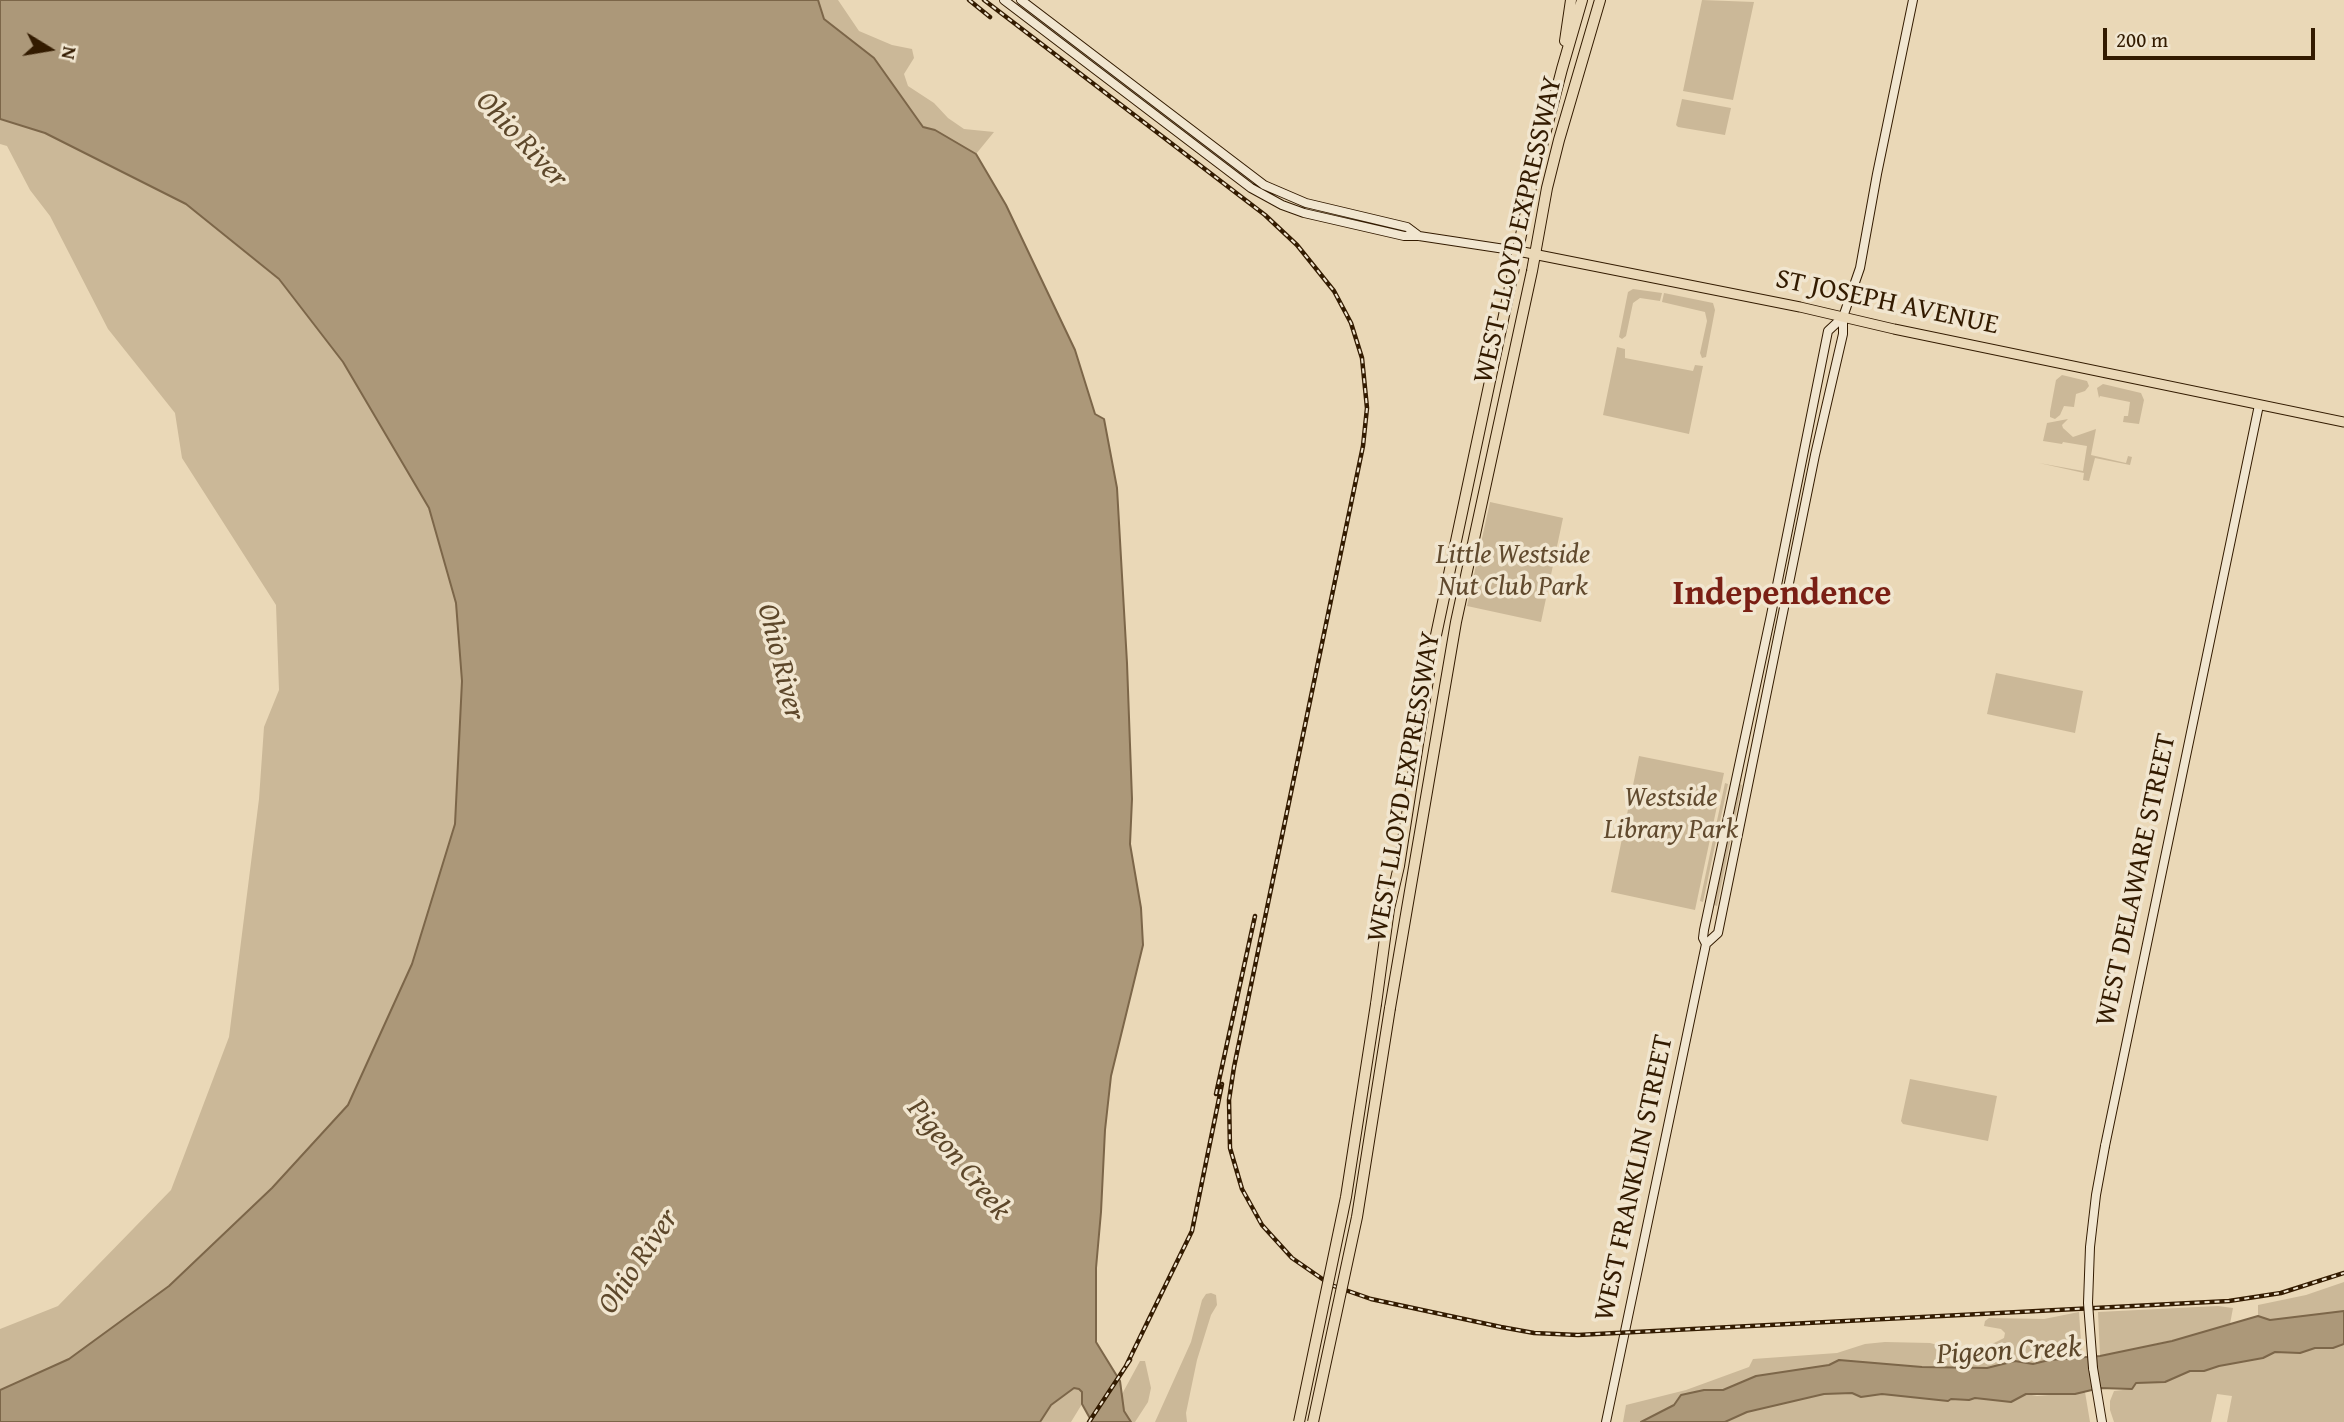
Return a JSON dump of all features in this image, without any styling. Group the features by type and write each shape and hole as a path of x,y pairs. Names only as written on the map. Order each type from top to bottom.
{"highway":[{"path":"1562,69 1571,0"},
{"name":"WEST LLOYD EXPRESSWAY","path":"1299,1422 1344,1209 1389,909 1399,866 1430,663 1531,188 1582,0"},
{"name":"WEST LLOYD EXPRESSWAY","path":"1313,1422 1357,1217 1450,652 1559,140 1600,0"}],"main road":[{"path":"1004,0 1259,193 1304,213 1404,236 1419,236"},
{"path":"1020,0 1264,185 1306,203 1406,227 1419,236"},
{"name":"WEST FRANKLIN STREET","path":"1706,943 1718,933 1815,455 1843,334 1843,317 1860,268 1913,0"},
{"name":"ST JOSEPH AVENUE","path":"1419,236 1535,254 2344,422"},
{"name":"WEST FRANKLIN STREET","path":"1606,1422 1706,943 1703,938 1704,930 1828,331 1843,317"},
{"name":"WEST DELAWARE STREET","path":"2102,1422 2093,1368 2088,1303 2095,1195 2259,405"}],"green space":[{"path":"818,0 838,0 859,31 892,45 912,49 914,58 904,74 908,86 934,103 948,118 964,129 994,132 976,154 935,130 923,127 874,59 824,19"},
{"path":"1702,0 1754,2 1733,100 1683,91"},
{"path":"1682,99 1731,108 1725,135 1678,127 1676,125"},
{"path":"0,119 45,133 186,204 279,280 343,362 429,508 456,603 462,681 455,824 412,964 348,1105 272,1188 169,1286 69,1359 0,1390 0,1329 58,1306 171,1190 229,1037 259,799 264,727 279,690 276,605 182,458 175,413 108,329 50,216 30,190 7,146 0,144"},
{"path":"1633,289 1662,293 1660,301 1640,298 1633,303 1626,336 1622,339 1619,337 1628,292"},
{"path":"1664,293 1713,303 1715,310 1706,357 1702,358 1700,353 1707,321 1705,312 1662,302"},
{"path":"1617,347 1625,349 1625,358 1693,371 1695,365 1703,366 1689,434 1603,415"},
{"path":"2062,375 2087,381 2089,386 2085,391 2076,394 2074,407 2064,406 2055,419 2050,417 2050,412 2056,380"},
{"path":"2103,384 2141,393 2144,400 2139,424 2123,422 2124,416 2128,416 2130,402 2100,396 2099,398 2097,388"},
{"path":"2068,419 2062,425 2073,437 2096,429 2091,455 2126,463 2128,456 2132,457 2130,465 2095,458 2089,481 2083,480 2084,473 2039,463 2083,471 2087,446 2043,441 2047,423"},
{"name":"Little Westside Nut Club Park","path":"1490,502 1563,518 1541,622 1467,606"},
{"path":"1996,673 2083,691 2075,733 1987,714"},
{"name":"Westside Library Park","path":"1639,756 1724,773 1695,910 1611,892"},
{"path":"1725,783 1728,784 1703,902 1700,901"},
{"path":"1740,784 1742,785 1717,906 1714,905"},
{"path":"1910,1079 1997,1096 1988,1141 1903,1124 1901,1121"},
{"path":"2344,1282 2344,1311 2270,1320 2258,1316 2258,1305 2306,1295"},
{"path":"1206,1294 1216,1295 1217,1305 1211,1315 1197,1360 1186,1413 1187,1422 1155,1422 1191,1342 1202,1300"},
{"path":"2218,1306 2233,1308 2230,1324 2196,1335 2100,1356 2098,1312"},
{"path":"2079,1312 2082,1357 2033,1364 2015,1361 1987,1368 1922,1367 1839,1360 1829,1365 1756,1376 1723,1390 1704,1390 1641,1422 1623,1422 1626,1405 1686,1390 1749,1367 1753,1359 1837,1353 1865,1344 1885,1342 1930,1343 1964,1352 2004,1338 2005,1333 2001,1329 1984,1326 1989,1318 2044,1319"},
{"path":"2344,1344 2344,1422 2227,1422 2232,1396 2217,1394 2211,1422 2114,1422 2110,1410 2114,1391 2132,1389 2136,1383 2165,1382 2191,1371 2204,1371 2263,1358 2275,1352 2300,1353"},
{"path":"1140,1361 1145,1361 1151,1388 1148,1402 1135,1422 1131,1422 1124,1411 1121,1396"},
{"path":"1074,1388 1079,1388 1082,1392 1082,1404 1071,1422 1040,1422 1050,1405"},
{"path":"2085,1392 2090,1422 1725,1422 1747,1412 1824,1394 1852,1393 1861,1397 1882,1394 1948,1401 1975,1398 2011,1402 2026,1394 2037,1396"}],"water":[{"path":"0,0 818,0 824,19 874,58 923,127 935,130 976,154 1006,205 1075,350 1095,414 1104,419 1117,488 1132,799 1130,844 1141,908 1143,945 1111,1076 1096,1268 1096,1342 1120,1381 1124,1411 1131,1422 1092,1422 1082,1404 1082,1392 1074,1388 1051,1405 1040,1422 0,1422 0,1390 69,1359 169,1286 272,1188 348,1105 412,964 455,824 462,681 456,603 429,508 343,362 279,279 186,204 45,133 0,119"},
{"path":"2344,1311 2344,1344 2300,1353 2275,1352 2263,1358 2204,1371 2190,1371 2165,1382 2136,1383 2132,1389 2100,1388 2075,1394 2026,1394 2011,1402 1975,1398 1948,1401 1882,1394 1861,1397 1852,1393 1824,1394 1747,1412 1725,1422 1641,1422 1674,1405 1681,1395 1704,1390 1723,1390 1756,1376 1829,1365 1839,1360 1922,1367 1987,1368 2015,1361 2033,1364 2100,1356 2172,1341 2258,1316 2270,1320"}],"railway":[{"path":"969,0 990,17"},
{"path":"984,0 1265,215 1297,245 1334,291 1351,323 1362,358 1367,408 1363,446 1229,1100 1230,1148 1242,1189 1262,1225 1292,1258 1331,1285 1371,1299 1534,1333 1578,1335 2229,1301 2281,1293 2344,1273"},
{"path":"1216,1094 1255,916"},
{"path":"1126,1366 1192,1231 1222,1084"},
{"path":"1089,1422 1130,1360"}],"district":[{"name":"Independence","path":"1782,595"}],"water label":[{"name":"Ohio River","path":"521,140"},
{"name":"Ohio River","path":"780,662"},
{"name":"Pigeon Creek","path":"958,1160"},
{"name":"Ohio River","path":"639,1262"},
{"name":"Pigeon Creek","path":"2009,1352"}]}
